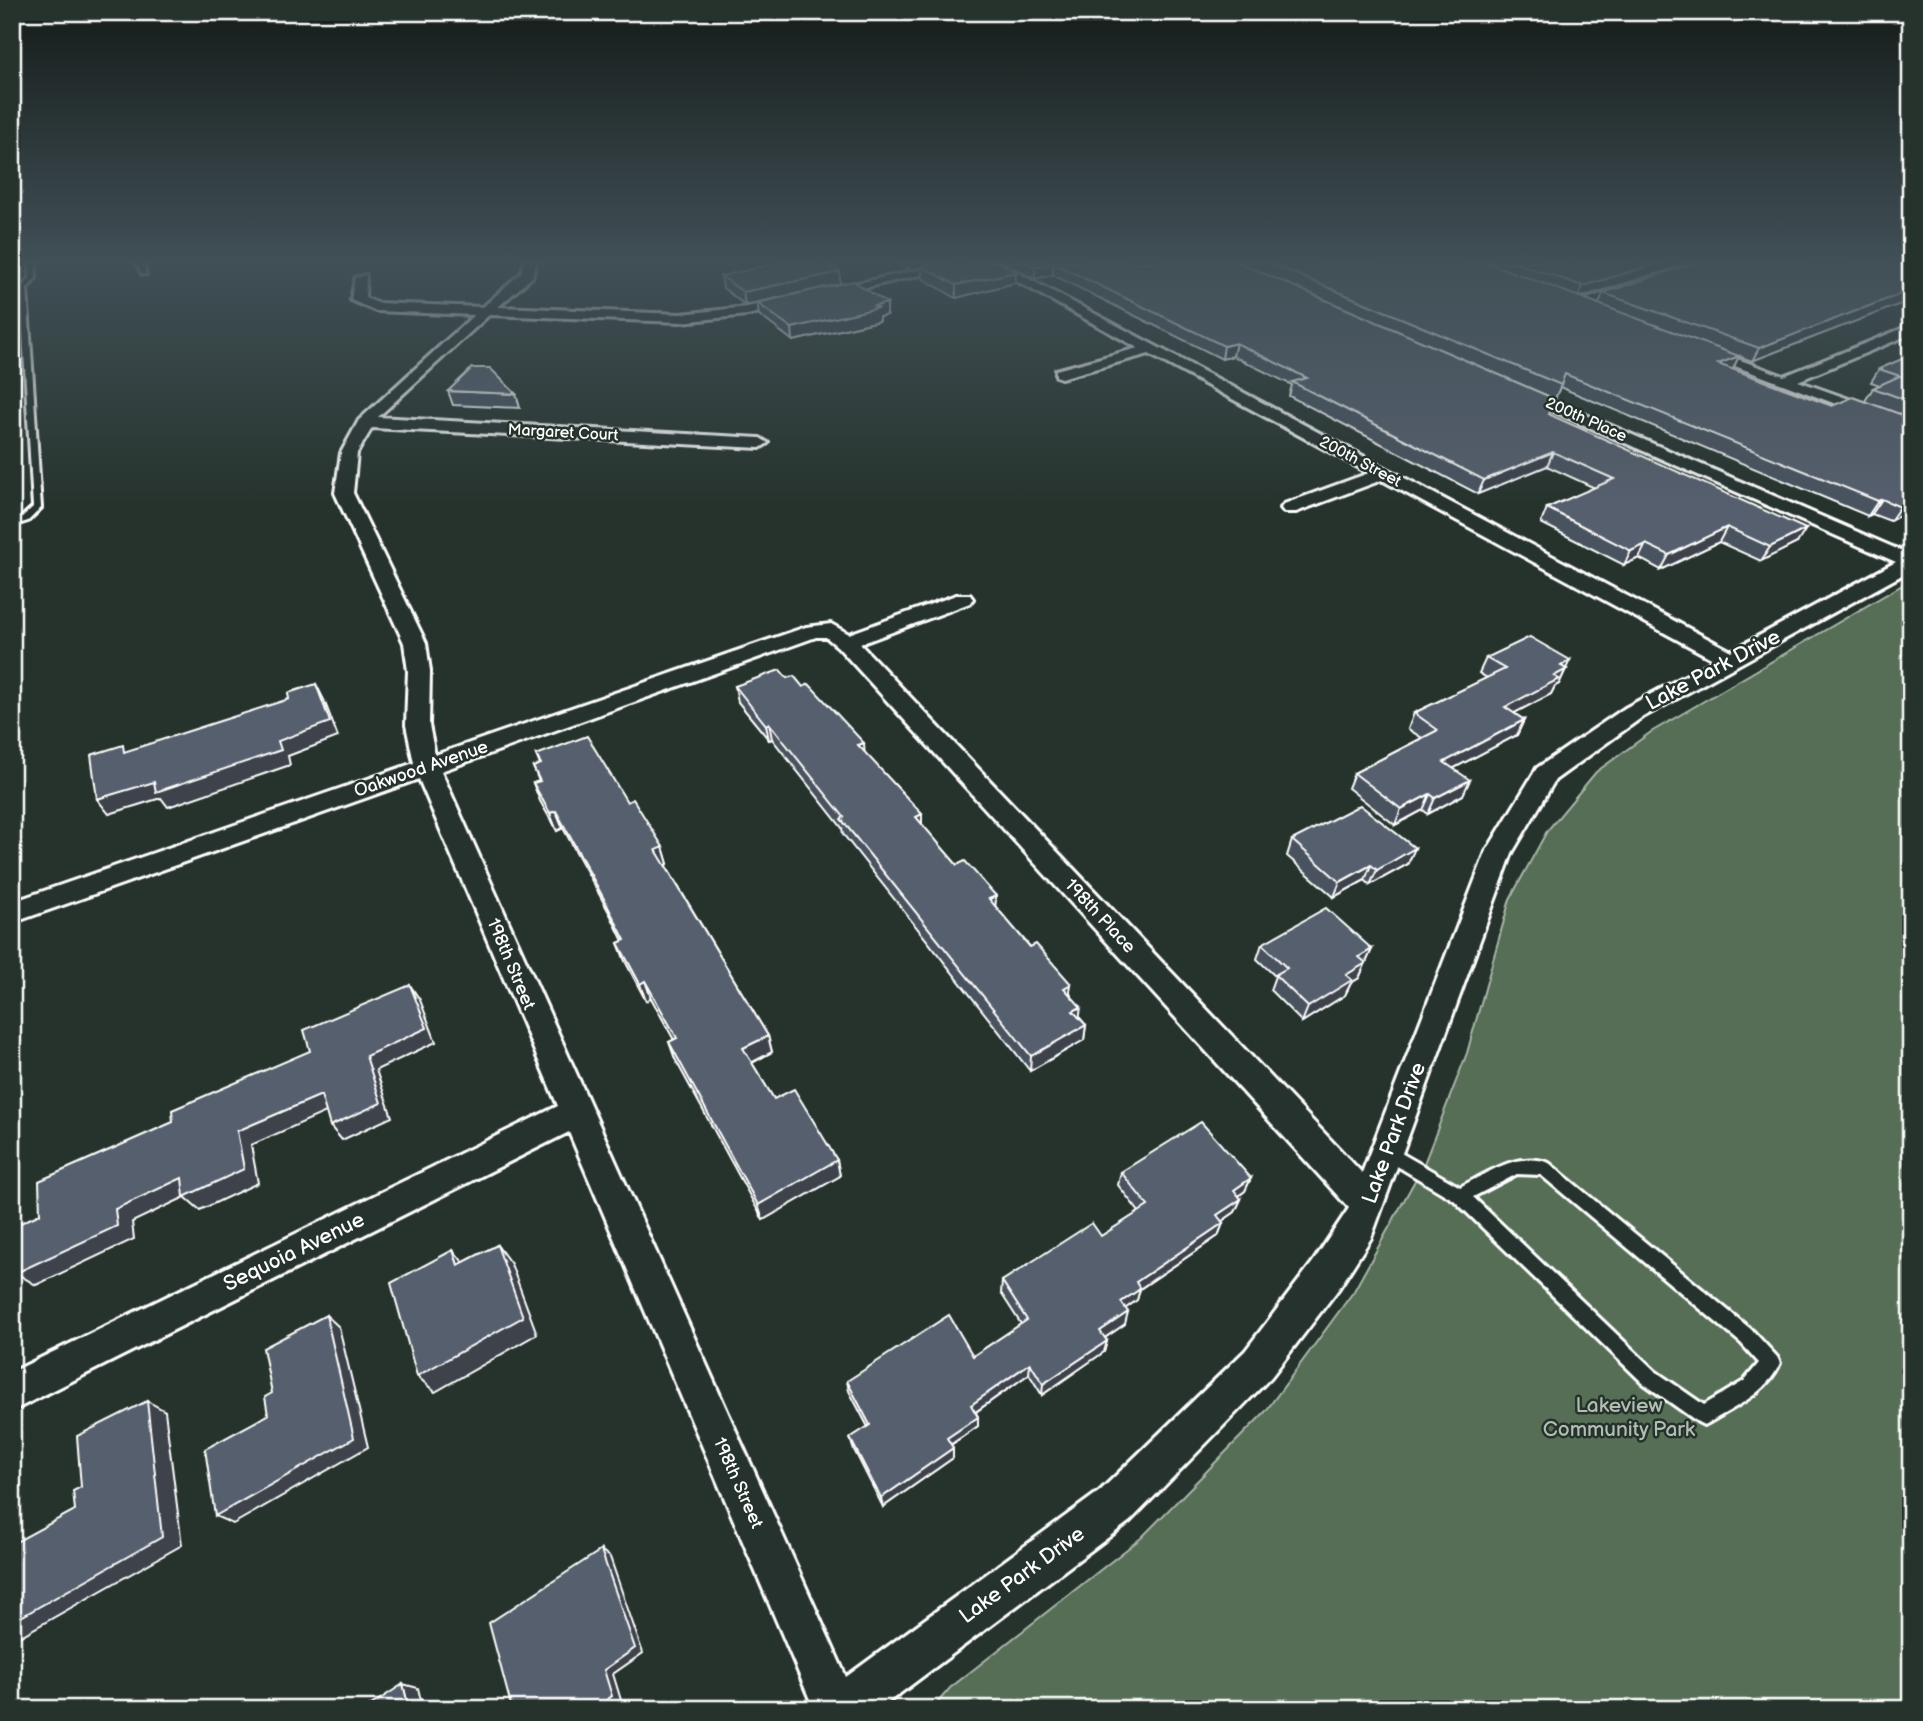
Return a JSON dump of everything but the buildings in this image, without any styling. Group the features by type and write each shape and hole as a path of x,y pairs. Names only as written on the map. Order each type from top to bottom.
{"street":[{"name":"198th Street","path":"452,342 365,423 349,453 344,493 415,643 420,660 417,714 420,743 427,767 576,1114 839,1709"},
{"name":"200th Street","path":"1138,342 1732,660"},
{"path":"1785,381 1877,342"},
{"path":"1681,343 1911,428"},
{"path":"1061,373 1150,349"},
{"name":"200th Place","path":"1501,383 1911,562"},
{"name":"Margaret Court","path":"365,423 760,443"},
{"path":"1290,508 1382,474"},
{"name":"Lake Park Drive","path":"839,1709 1115,1506 1258,1364 1326,1275 1359,1226 1499,852 1546,774 1633,713 1911,562"},
{"name":"Oakwood Avenue","path":"12,914 813,631 838,636 963,599"},
{"name":"198th Place","path":"838,636 1368,1203"},
{"name":"Sequoia Avenue","path":"12,1392 576,1114"}],"lane":[{"path":"12,523 25,519 37,508 28,342"},
{"path":"1386,1152 1460,1195 1649,1377 1704,1416 1750,1387 1771,1363 1747,1337 1544,1168 1516,1167 1460,1195"}],"green space":[{"name":"Lakeview Community Park","path":"1911,580 1911,1709 932,1709 950,1688 1141,1538 1265,1412 1354,1291 1423,1166 1467,1053 1510,899 1547,831 1596,772 1651,732"}]}
